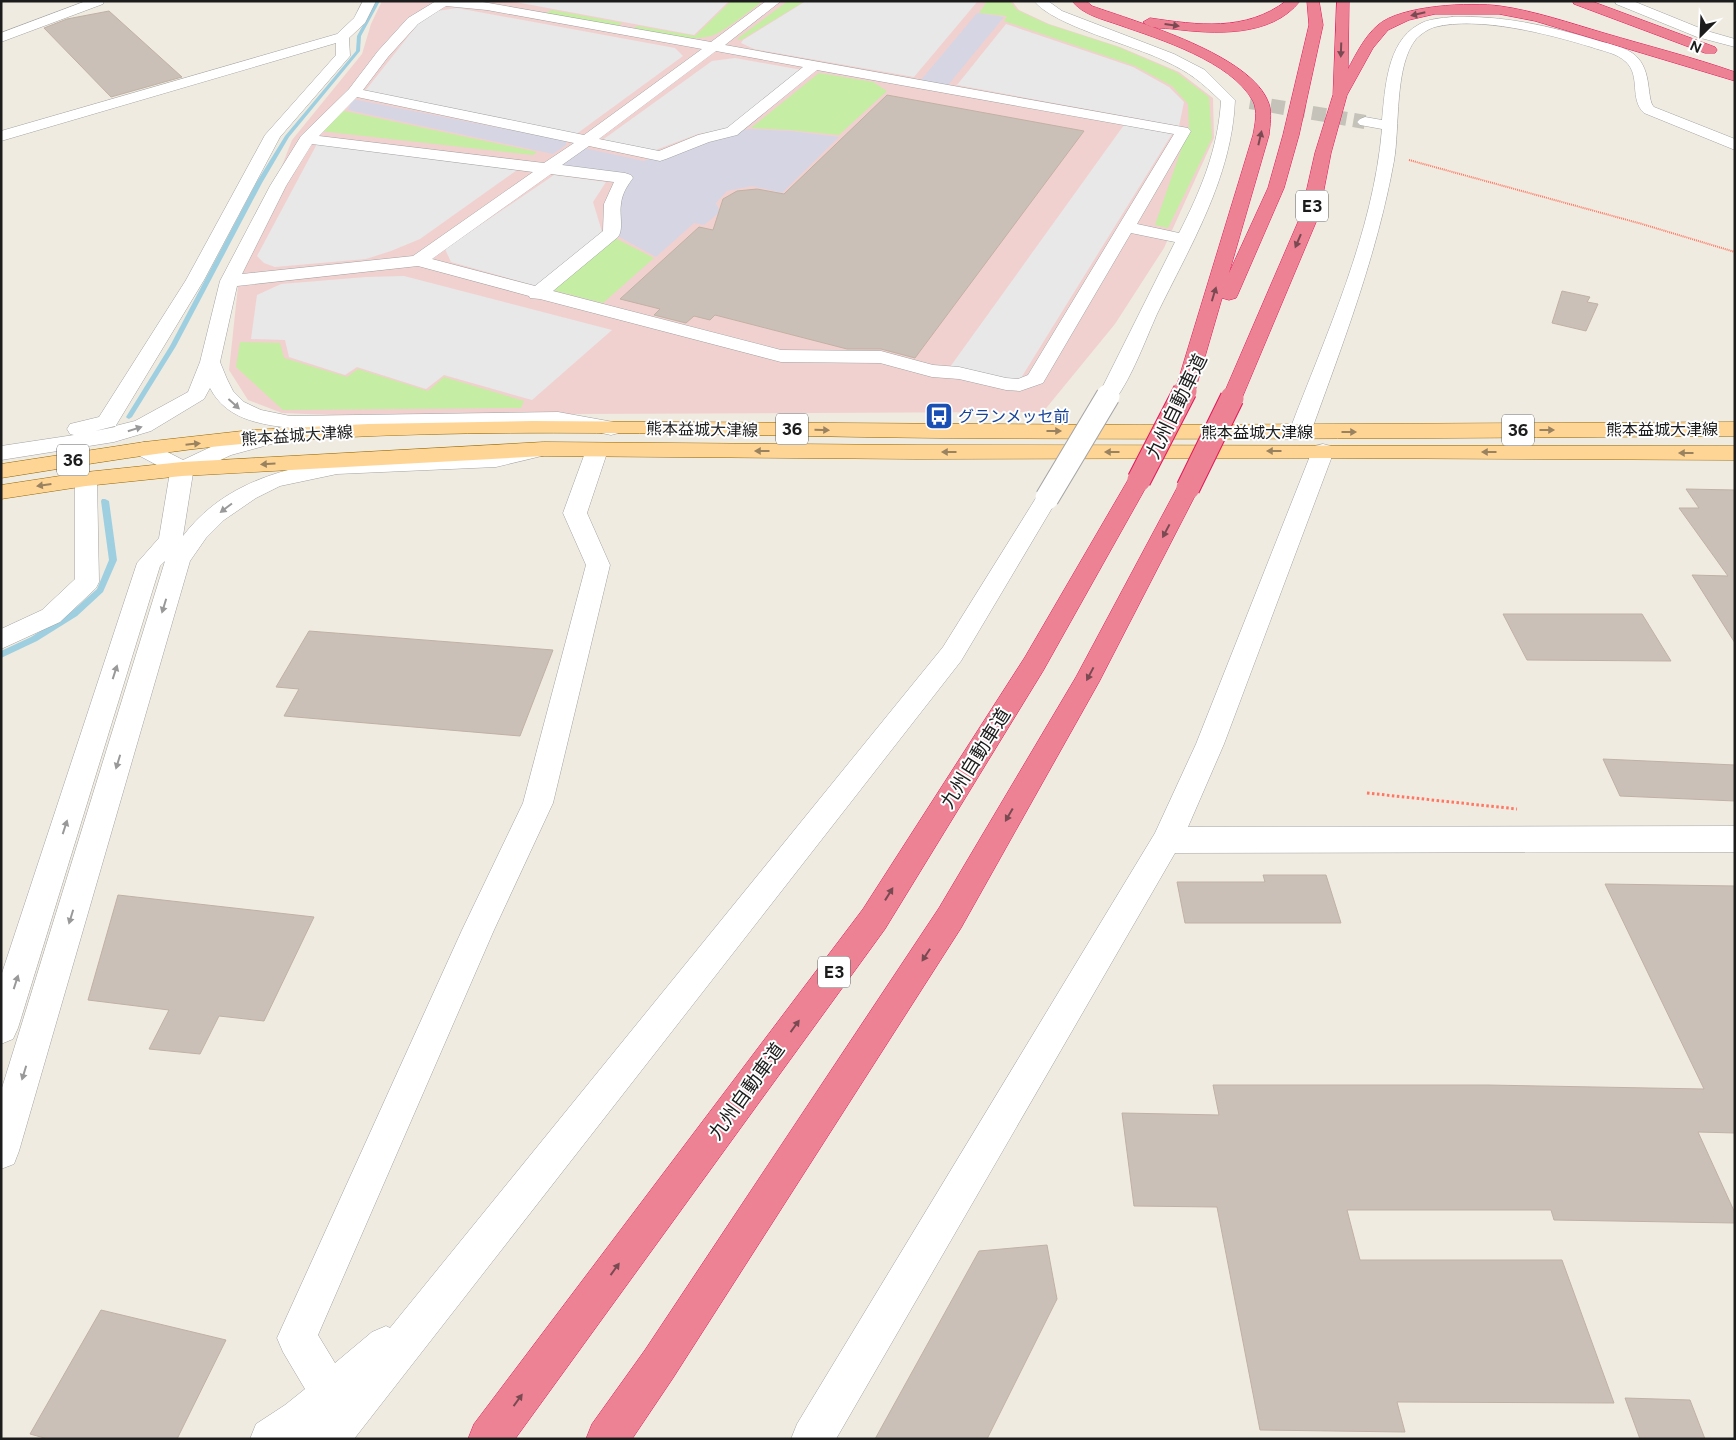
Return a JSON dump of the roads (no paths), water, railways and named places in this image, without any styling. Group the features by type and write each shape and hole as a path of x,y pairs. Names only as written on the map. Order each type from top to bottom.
{"highway":[{"path":"1078,1 1087,9 1197,51 1228,67 1246,81 1261,102 1261,135 1184,391"},
{"path":"1093,1 1108,10 1147,22 1208,28 1237,27 1269,20 1282,13 1294,1"},
{"name":"九州自動車道","path":"489,1439 874,919 1034,664 1139,480 1184,391 1276,188 1291,135 1316,25 1313,1"},
{"name":"E3","path":"607,1439 660,1364 950,918 1086,682 1188,488 1232,398 1310,215 1323,153 1340,95 1343,1"},
{"path":"1518,1 1552,11 1735,77"},
{"path":"1568,10 1725,56 1579,1"},
{"path":"1340,95 1367,46 1383,27 1405,17 1436,10 1499,10 1537,18 1703,66"}],"main road":[{"name":"熊本益城大津線","path":"1,492 86,479 182,469 544,449 604,439 1735,428"},
{"name":"熊本益城大津線","path":"1,470 144,449 283,434 401,430 916,452 1735,453"}],"street":[{"path":"1,38 98,1"},
{"path":"1,136 342,37 360,20 370,1"},
{"path":"418,261 549,168 775,1"},
{"path":"1040,1 1058,14 1169,57 1200,73 1228,100 1250,102"},
{"path":"1621,1 1702,34 1735,43"},
{"path":"1,453 114,435 143,426 197,395 210,362 230,281 278,186 307,139 354,92 383,54 413,21 444,2 487,6 1184,131 1036,379 1020,385 1006,384 958,373 932,371 881,357 781,356 537,294 418,261 230,281"},
{"path":"1300,432 1369,241 1387,154 1389,125 1402,48 1409,37 1422,28 1446,21 1501,22 1553,31 1607,48 1633,58 1639,72 1644,105 1649,110 1735,145"},
{"path":"1,436 76,430 107,422 195,280 273,135 343,56 342,37"},
{"path":"354,92 660,156 704,138 732,132 814,65"},
{"path":"271,1439 300,1420 334,1416 432,1308 952,654 1108,396 1198,211 1220,157 1228,114 1228,100"},
{"path":"1365,122 1389,125"},
{"path":"307,139 625,178 617,187 611,201 612,234 537,294"},
{"path":"1127,227 1184,239"},
{"path":"210,362 224,395 239,409 266,419 290,422 558,418 604,439 575,513 598,565 588,614 538,803 478,930 297,1338 334,1416"},
{"path":"182,469 223,450 283,434"},
{"path":"144,449 182,469"},
{"path":"1,1028 149,563 174,550 198,532 216,515 248,493 274,480 337,467 496,460 544,449"},
{"path":"812,1439 1166,840 1210,744 1323,451"},
{"path":"1,1151 174,550 182,469"},
{"path":"1,640 52,616 87,582 86,479"},
{"path":"1166,840 1735,839"}],"waterway":[{"path":"129,417 173,346 259,183 287,136 358,51 359,36 378,1"},
{"path":"1,655 34,639 74,614 100,590 113,560 105,501"}],"tunnel":[{"path":"1250,102 1365,122"}],"place":[{"name":"グランメッセ前","path":"939,416"}]}
